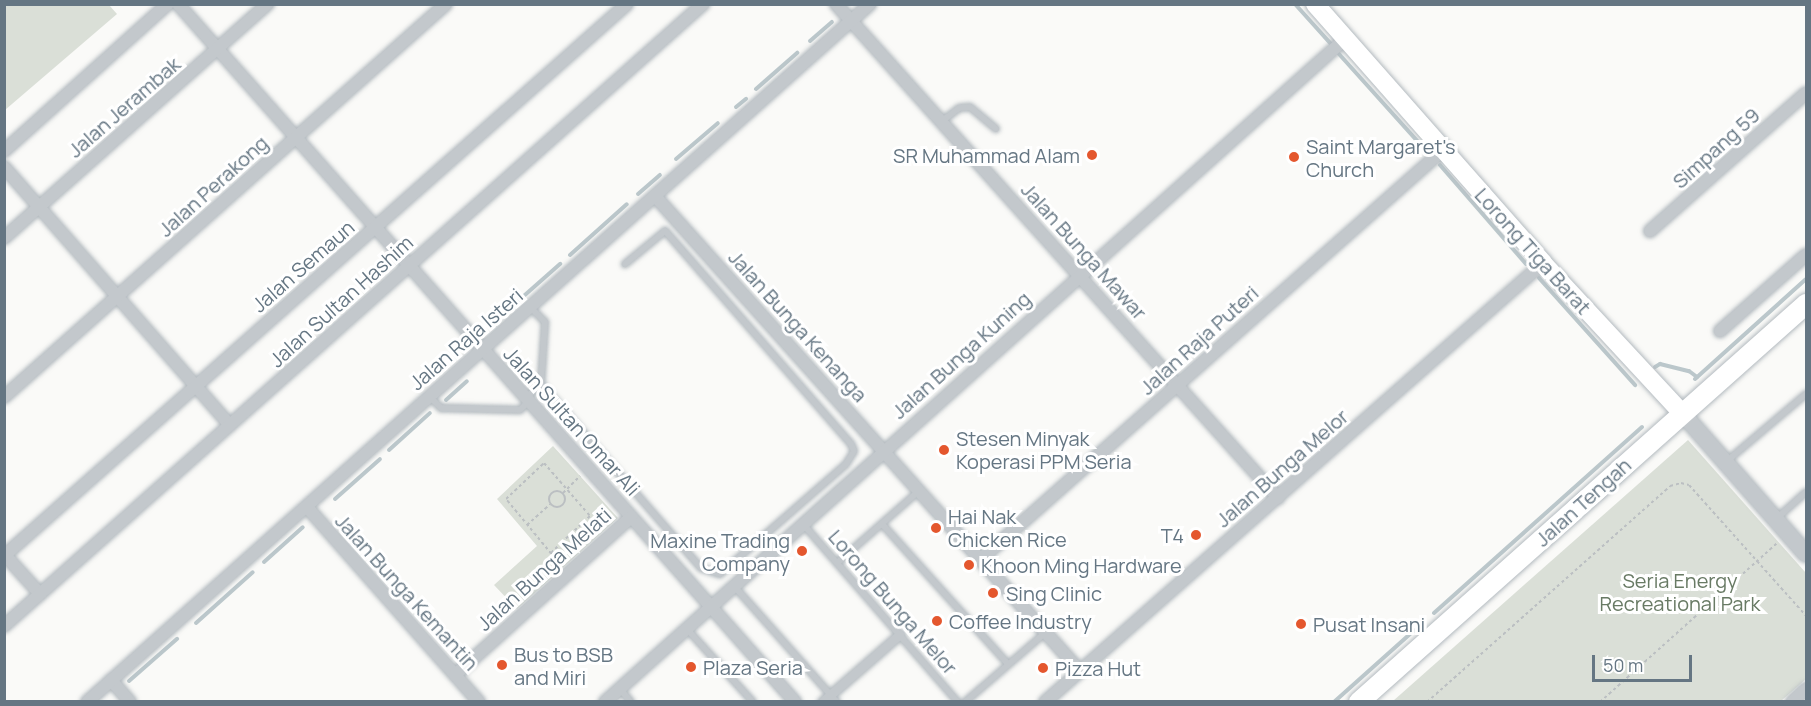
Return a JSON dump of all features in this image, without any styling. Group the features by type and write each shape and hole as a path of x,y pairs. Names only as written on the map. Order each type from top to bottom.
{"main road":[{"name":"Lorong Tiga Barat","path":"1315,4 1543,263 1683,414"},
{"name":"Jalan Tengah","path":"1359,702 1806,304"}],"street":[{"path":"4,151 168,4"},
{"name":"Jalan Sultan Omar Ali","path":"178,4 795,702"},
{"name":"Jalan Jerambak","path":"4,238 268,4"},
{"name":"Jalan Perakong","path":"4,397 446,4"},
{"name":"Jalan Semaun","path":"5,555 627,4"},
{"name":"Jalan Sultan Hashim","path":"4,626 703,4"},
{"name":"Jalan Bunga Mawar","path":"837,4 1278,498"},
{"name":"Jalan Raja Isteri","path":"87,702 870,4"},
{"name":"Jalan Bunga Kuning","path":"604,702 1345,39"},
{"name":"Simpang 59","path":"1650,231 1806,93"},
{"name":"Jalan Raja Puteri","path":"981,559 1443,150"},
{"path":"4,167 230,425"},
{"name":"Jalan Bunga Kenanga","path":"655,196 1080,671"},
{"path":"1720,331 1806,255"},
{"name":"Jalan Bunga Melor","path":"1045,702 1543,263"},
{"path":"1683,414 1806,554"},
{"name":"Jalan Bunga Kemantin","path":"307,507 479,702"},
{"name":"Jalan Bunga Melati","path":"455,675 631,517"},
{"path":"5,555 40,594"},
{"path":"822,702 833,698 900,634"},
{"path":"111,680 130,702"},
{"path":"1792,702 1806,689"}],"lane":[{"path":"942,121 959,108 970,107 996,129"},
{"path":"541,384 702,568 713,573 725,571 852,457 854,451 847,438 665,231 625,264"},
{"path":"430,397 441,408 520,410 541,384 545,322 531,308"},
{"path":"1725,463 1806,394"},
{"path":"837,563 919,491"},
{"path":"1775,520 1806,492"},
{"name":"Lorong Bunga Melor","path":"803,524 957,702"},
{"path":"882,524 1008,664"},
{"path":"734,586 833,698"},
{"path":"687,628 753,702"},
{"path":"965,702 1045,633"},
{"path":"619,688 631,702"}],"path":[{"path":"551,553 590,516 544,463 506,499 559,564 552,571"},
{"path":"563,493 588,468"},
{"path":"1427,702 1670,486 1681,483 1689,485 1759,560 1806,616"},
{"path":"550,504 549,496 553,491 563,493"},
{"path":"550,504 555,507 562,505 565,500 563,493"},
{"path":"528,525 550,504"},
{"path":"1599,702 1788,534"},
{"path":"563,541 581,562"}],"green space":[{"path":"5,4 109,5 117,14 5,110"},
{"name":"Seria Energy Recreational Park","path":"1688,440 1806,573 1806,679 1781,701 1393,701"},
{"path":"553,446 618,518 517,609 494,585 537,546 497,499"}],"waterway":[{"path":"1295,4 1331,44"},
{"path":"810,41 832,22"},
{"path":"756,89 797,53"},
{"path":"1339,54 1429,154"},
{"path":"736,107 746,99"},
{"path":"676,159 718,123"},
{"path":"1440,165 1526,264"},
{"path":"638,194 660,175"},
{"path":"570,255 627,204"},
{"path":"501,316 560,264"},
{"path":"1539,278 1635,385"},
{"path":"1695,379 1806,279"},
{"path":"1655,367 1660,364 1689,371 1697,377"},
{"path":"446,400 467,381"},
{"path":"389,450 430,413"},
{"path":"1434,613 1642,427"},
{"path":"335,499 380,459"},
{"path":"264,562 303,527"},
{"path":"196,623 253,572"},
{"path":"1334,702 1419,626"},
{"path":"129,681 177,639"}],"place":[{"name":"SR Muhammad Alam","path":"1092,155"},
{"name":"Saint Margaret's Church","path":"1294,157"},
{"name":"Stesen Minyak Koperasi PPM Seria","path":"944,450"},
{"name":"Hai Nak Chicken Rice","path":"936,528"},
{"name":"T4","path":"1196,535"},
{"name":"Maxine Trading Company","path":"802,551"},
{"name":"Khoon Ming Hardware","path":"969,565"},
{"name":"Sing Clinic","path":"993,593"},
{"name":"Coffee Industry","path":"937,621"},
{"name":"Pusat Insani","path":"1301,624"},
{"name":"Bus to BSB and Miri","path":"502,665"},
{"name":"Plaza Seria","path":"691,667"},
{"name":"Pizza Hut","path":"1043,668"}]}
